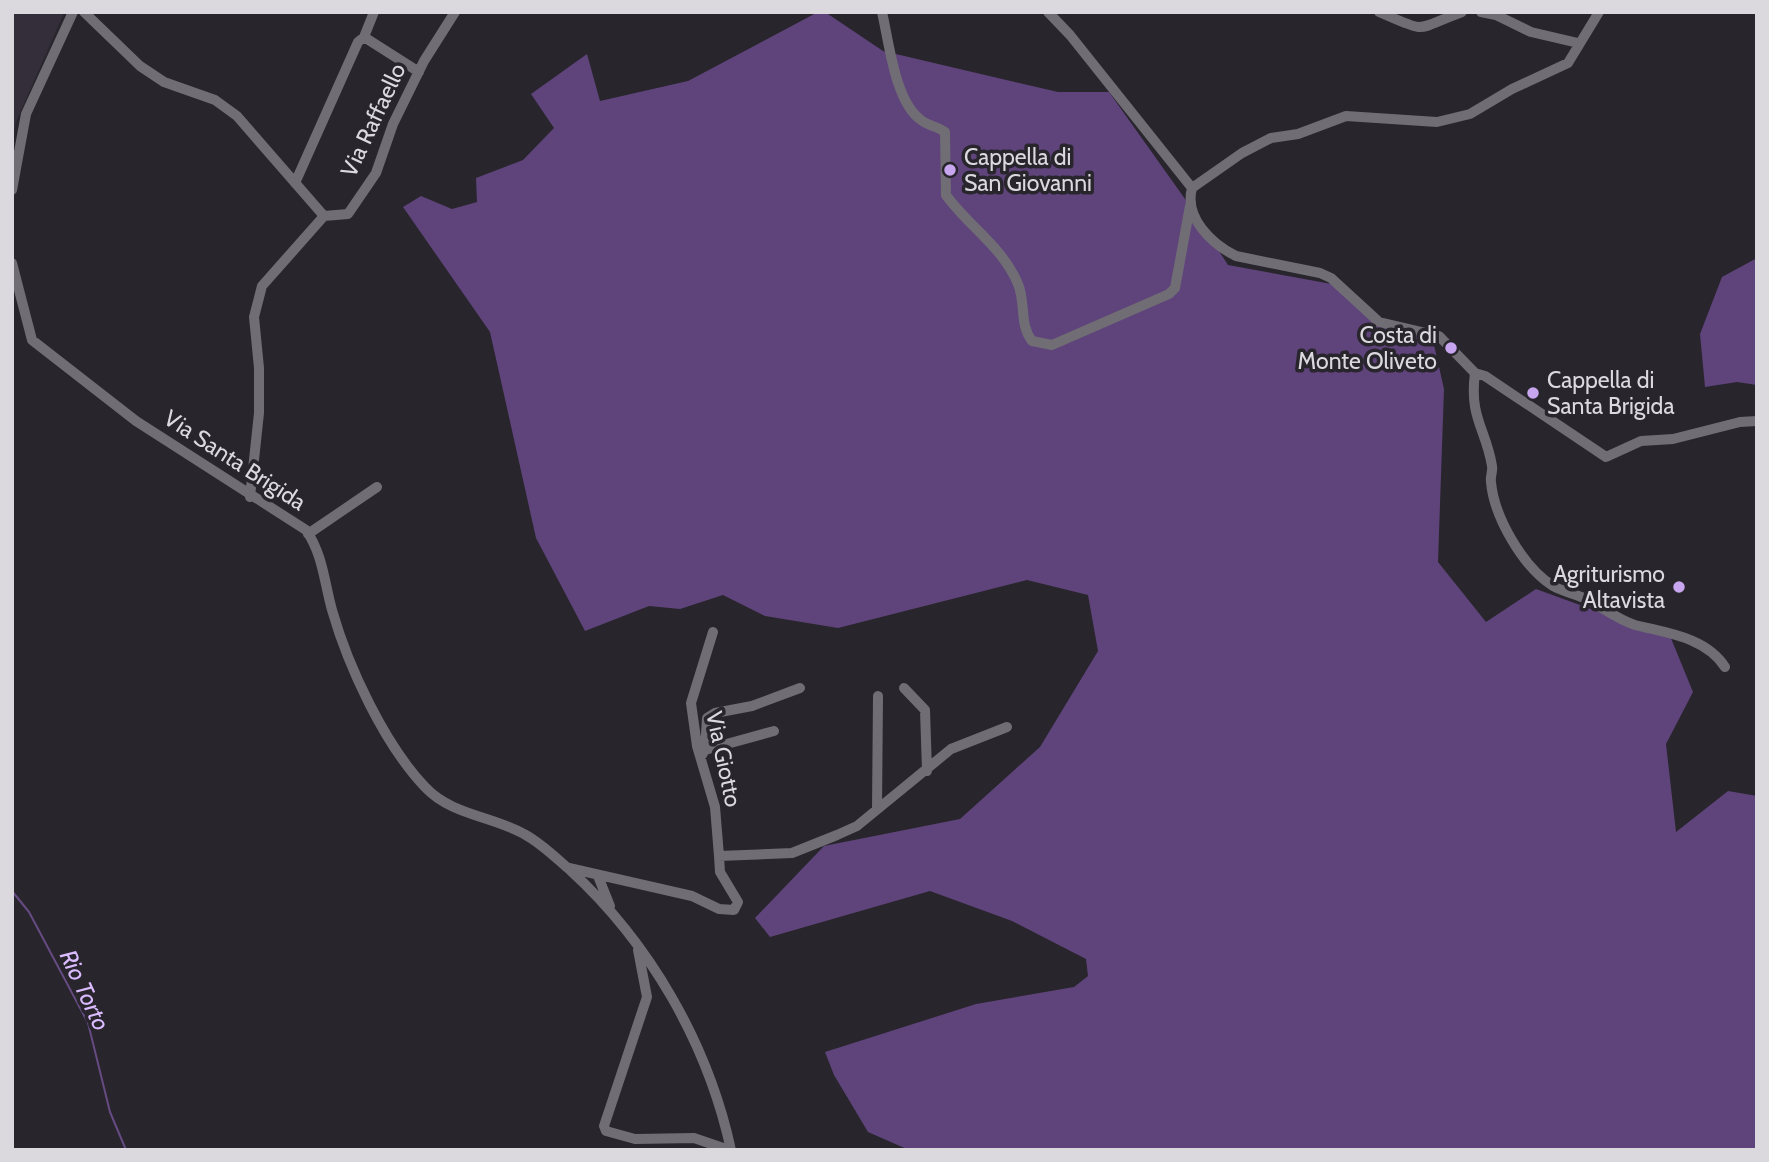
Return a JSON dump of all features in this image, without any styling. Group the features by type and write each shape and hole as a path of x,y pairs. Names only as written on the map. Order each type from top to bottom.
{"street":[{"path":"12,190 26,114 73,12"},
{"path":"84,12 140,66 164,82 215,100 237,116 324,216"},
{"path":"295,183 374,12"},
{"name":"Via Raffaello","path":"250,497 259,413 259,368 254,317 262,286 324,216 348,214 376,173 393,124 418,72 455,12"},
{"path":"882,12 904,99 921,121 936,125 945,132 946,195 996,245 1019,286 1025,332 1032,341 1052,345 1170,294 1175,288 1192,188 1070,35 1048,12"},
{"path":"1380,12 1418,29 1429,28 1462,12"},
{"path":"1481,12 1496,15 1531,32 1578,43"},
{"path":"1192,188 1242,153 1271,138 1298,134 1346,117 1437,122 1453,120 1568,64 1578,43 1599,12"},
{"path":"364,37 418,72"},
{"path":"1190,206 1208,237 1225,250 1236,256 1331,278 1379,322 1439,336 1475,373 1485,376 1606,457 1641,441 1665,440 1757,421"},
{"name":"Via Santa Brigida","path":"12,263 33,340 136,421 308,534 319,550 332,610 357,675 391,739 425,788 454,808 525,834 567,867 611,909 636,941 694,1040 725,1123 730,1150 694,1138 635,1139 606,1131 604,1126 647,997 636,941"},
{"path":"1475,373 1476,421 1489,450 1494,499 1526,560 1553,586 1577,595 1632,624 1668,631 1694,642 1718,657 1724,667"},
{"path":"308,534 377,487"},
{"name":"Via Giotto","path":"598,876 692,895 729,912 737,906 738,902 720,872 715,807 691,703 713,632"},
{"path":"774,731 703,754 706,718 715,713 752,706 800,688"},
{"path":"904,688 925,710 927,771"},
{"path":"877,809 878,696"},
{"path":"719,856 792,853 857,826 951,749 1007,727"},
{"path":"567,867 598,876 611,909"}],"shaded area":[{"path":"12,12 64,13 16,122 12,142"},
{"path":"818,12 825,12 883,51 1058,92 1109,92 1190,206 1228,265 1337,285 1381,320 1434,345 1444,389 1438,562 1486,622 1536,589 1632,624 1668,631 1693,692 1666,744 1676,832 1728,791 1757,796 1757,1150 909,1150 868,1132 834,1075 825,1052 976,1004 1074,987 1088,976 1086,959 1012,921 930,891 770,937 755,918 824,846 960,819 1040,747 1098,651 1088,595 1027,580 838,628 765,616 723,595 680,609 649,606 585,631 536,538 490,332 403,207 421,196 452,209 477,202 476,178 523,160 554,128 531,94 587,54 600,101 688,81"},
{"path":"1757,258 1757,385 1737,382 1705,387 1700,334 1722,277"}],"waterway":[{"name":"Rio Torto","path":"12,891 29,912 88,1023 110,1112 126,1150"}],"place":[{"name":"Cappella di San Giovanni","path":"950,170"},
{"name":"Costa di Monte Oliveto","path":"1451,348"},
{"name":"Cappella di Santa Brigida","path":"1533,393"},
{"name":"Agriturismo Altavista","path":"1679,587"}]}
